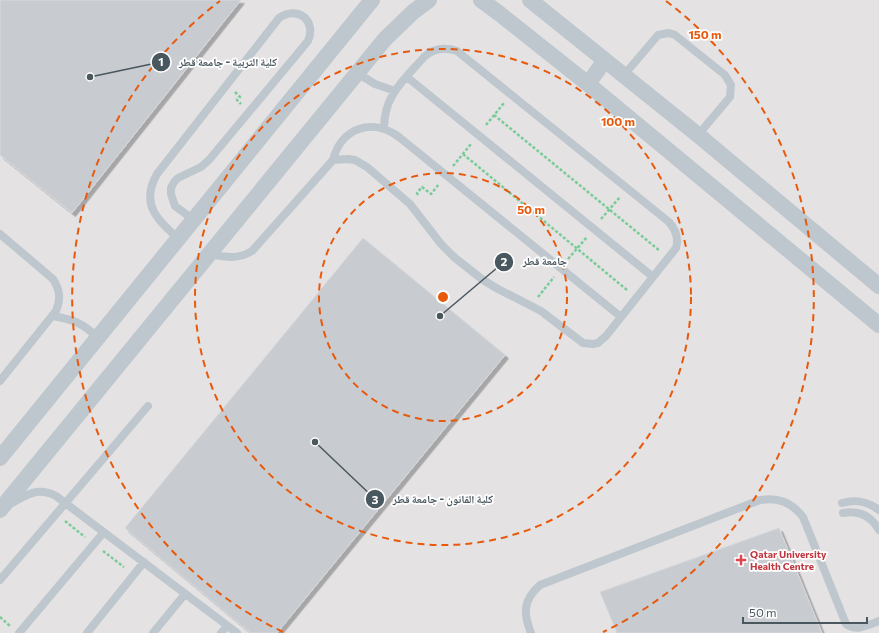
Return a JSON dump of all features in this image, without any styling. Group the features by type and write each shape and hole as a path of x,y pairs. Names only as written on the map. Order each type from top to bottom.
{"street":[{"path":"0,458 372,0"},
{"path":"1,509 398,25 429,0"},
{"path":"481,0 588,84 879,325"},
{"path":"530,0 698,135 879,286"},
{"path":"588,84 605,60"}],"lane":[{"path":"179,239 162,224 153,211 150,196 156,174 279,18 289,13 300,14 308,22 311,29 311,35 308,41 209,160 201,167 178,178 174,182 171,194 172,200 179,210 194,220"},
{"path":"624,75 658,35 669,33 675,35 725,75 731,85 730,97 698,135"},
{"path":"333,160 348,158 361,163 402,197 417,212 441,244 468,269 498,289 541,310 580,341 588,344 593,344 603,340 676,248 676,232 673,226 627,187 457,51 440,48 428,53 395,91 386,109 384,128"},
{"path":"357,74 375,84 395,91"},
{"path":"407,76 653,277"},
{"path":"209,254 231,258 239,257 252,251 333,160 339,144 351,132 367,127 384,128 399,137 621,317"},
{"path":"0,234 48,274 56,284 59,298 58,304 52,316 0,381"},
{"path":"52,316 79,323 98,338"},
{"path":"0,580 148,406"},
{"path":"1,509 25,495 38,491 50,493 65,502 237,633"},
{"path":"531,633 526,620 526,605 533,591 540,585 768,498 780,500 791,505 803,517 846,624 851,628 856,629 879,621"},
{"path":"842,503 858,501 873,506 879,510"},
{"path":"843,513 855,512 866,516 879,530"},
{"path":"19,633 104,532"},
{"path":"87,633 144,562"},
{"path":"152,633 185,594"},
{"path":"221,633 227,626"}],"path":[{"path":"417,212 423,204 417,193 422,187 431,194 510,94"},
{"path":"494,115 669,257"},
{"path":"463,154 637,298"},
{"path":"528,303 533,294 538,297 627,187"}],"shaded area":[{"path":"0,0 879,0 879,633 0,633"}],"building":[{"path":"0,0 241,0 72,213 0,155"},
{"path":"363,238 505,355 277,633 251,633 125,528"},
{"name":"Qatar University Health Centre","path":"779,528 822,633 617,633 600,592"}],"place":[{"name":"كلية التربية - جامعة قطر","path":"90,77"},
{"name":"جامعة قطر","path":"440,316"},
{"name":"كلية القانون - جامعة قطر","path":"315,442"},
{"name":"Qatar University Health Centre","path":"741,560"}]}
